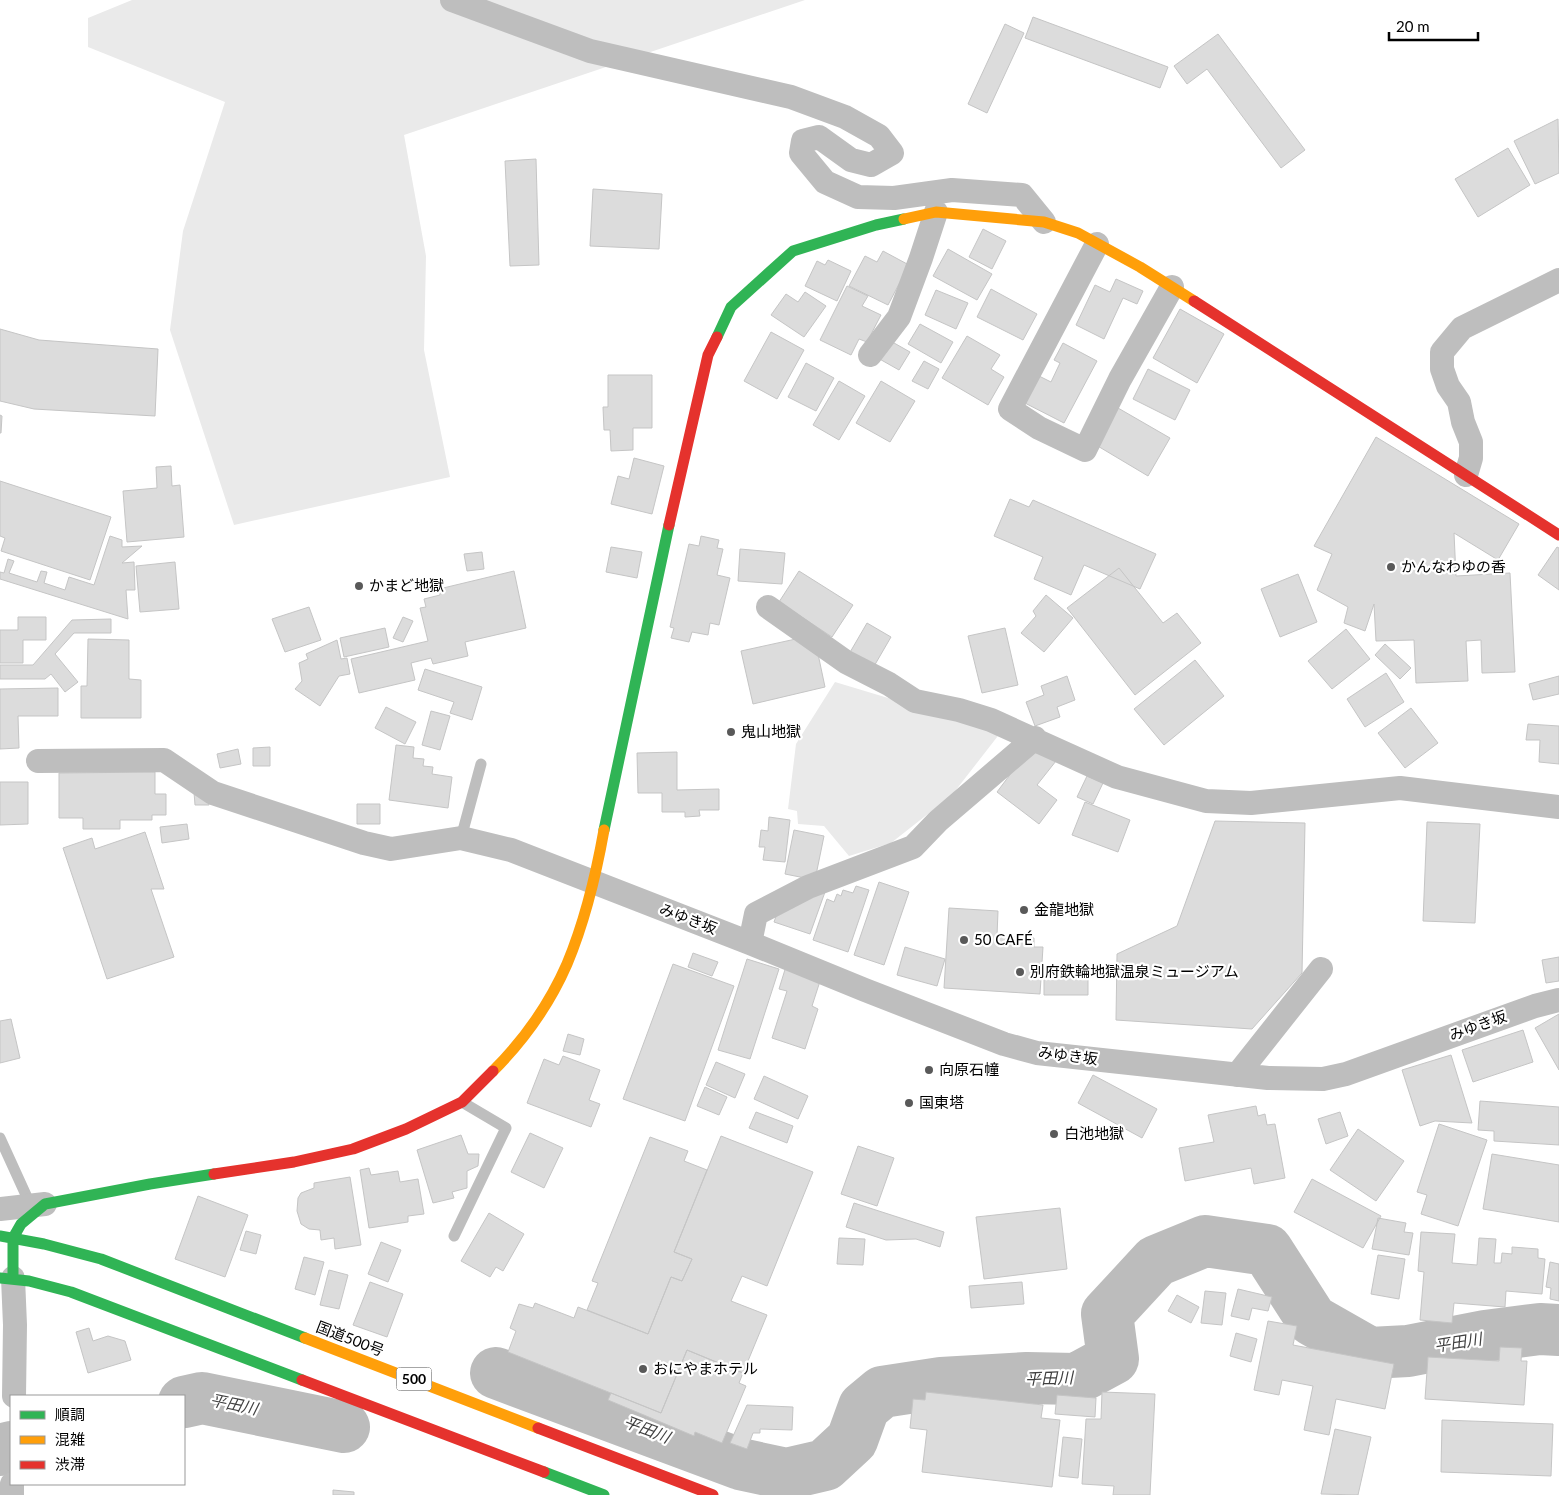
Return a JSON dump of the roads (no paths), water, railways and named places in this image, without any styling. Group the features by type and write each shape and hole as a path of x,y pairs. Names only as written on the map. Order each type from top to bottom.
{"main road":[{"path":"604,1495 112,1306 61,1289 7,1278 13,1238 21,1224 38,1205 150,1184 294,1162 353,1149 406,1129 462,1102 509,1055 542,1011 567,964 594,883 625,729 708,355 731,307 793,251 876,226 936,212 1044,222 1078,233 1140,267 1559,535"},
{"name":"国道500号","path":"0,1236 70,1249 116,1264 713,1495"}],"street":[{"path":"452,0 590,51 791,97 845,117 879,136 892,153 872,165 851,160 819,137 803,141 801,153 825,182 858,197 894,198 952,190 1022,195 1044,222"},
{"path":"870,355 899,318 936,212"},
{"path":"1097,244 1010,410 1039,428 1085,450 1120,379 1172,287"},
{"path":"1466,475 1471,458 1471,442 1463,422 1459,402 1448,386 1442,369 1442,352 1462,328 1559,280"},
{"path":"768,607 846,662 889,684 915,701 959,710 991,720 1035,738 1117,777 1206,802 1251,803 1400,788 1559,806"},
{"path":"750,943 756,914 808,887 913,846 938,821 1035,738"},
{"path":"38,761 164,760 213,793 364,843 391,850 461,838"},
{"name":"みゆき坂","path":"461,838 511,850 750,943 864,990 1012,1046 1047,1054 1268,1078 1323,1080 1346,1074 1535,1006 1559,1000"},
{"path":"1237,1075 1321,969"},
{"path":"0,1209 38,1205"},
{"path":"7,1278 15,1325 14,1395"}],"lane":[{"path":"461,838 481,764"},
{"path":"454,1236 506,1128 462,1102"},
{"path":"0,1138 38,1205"}],"waterway":[{"name":"平田川","path":"496,1373 740,1464 786,1474 825,1465 852,1440 864,1407 882,1392 941,1383 1027,1378 1076,1379 1113,1359 1107,1314 1156,1261 1205,1241 1267,1250 1312,1320 1370,1353 1408,1351 1485,1336 1540,1329 1559,1330"},
{"name":"平田川","path":"185,1402 202,1398 344,1427"},
{"name":"平田川","path":"0,1450 10,1447"}],"place":[{"name":"かんなわゆの香","path":"1391,567"},
{"name":"かまど地獄","path":"359,586"},
{"name":"鬼山地獄","path":"731,732"},
{"name":"金龍地獄","path":"1024,910"},
{"name":"50 CAFÉ","path":"964,940"},
{"name":"別府鉄輪地獄温泉ミュージアム","path":"1020,972"},
{"name":"向原石幢","path":"929,1070"},
{"name":"国東塔","path":"909,1103"},
{"name":"白池地獄","path":"1054,1134"},
{"name":"おにやまホテル","path":"643,1369"}]}
